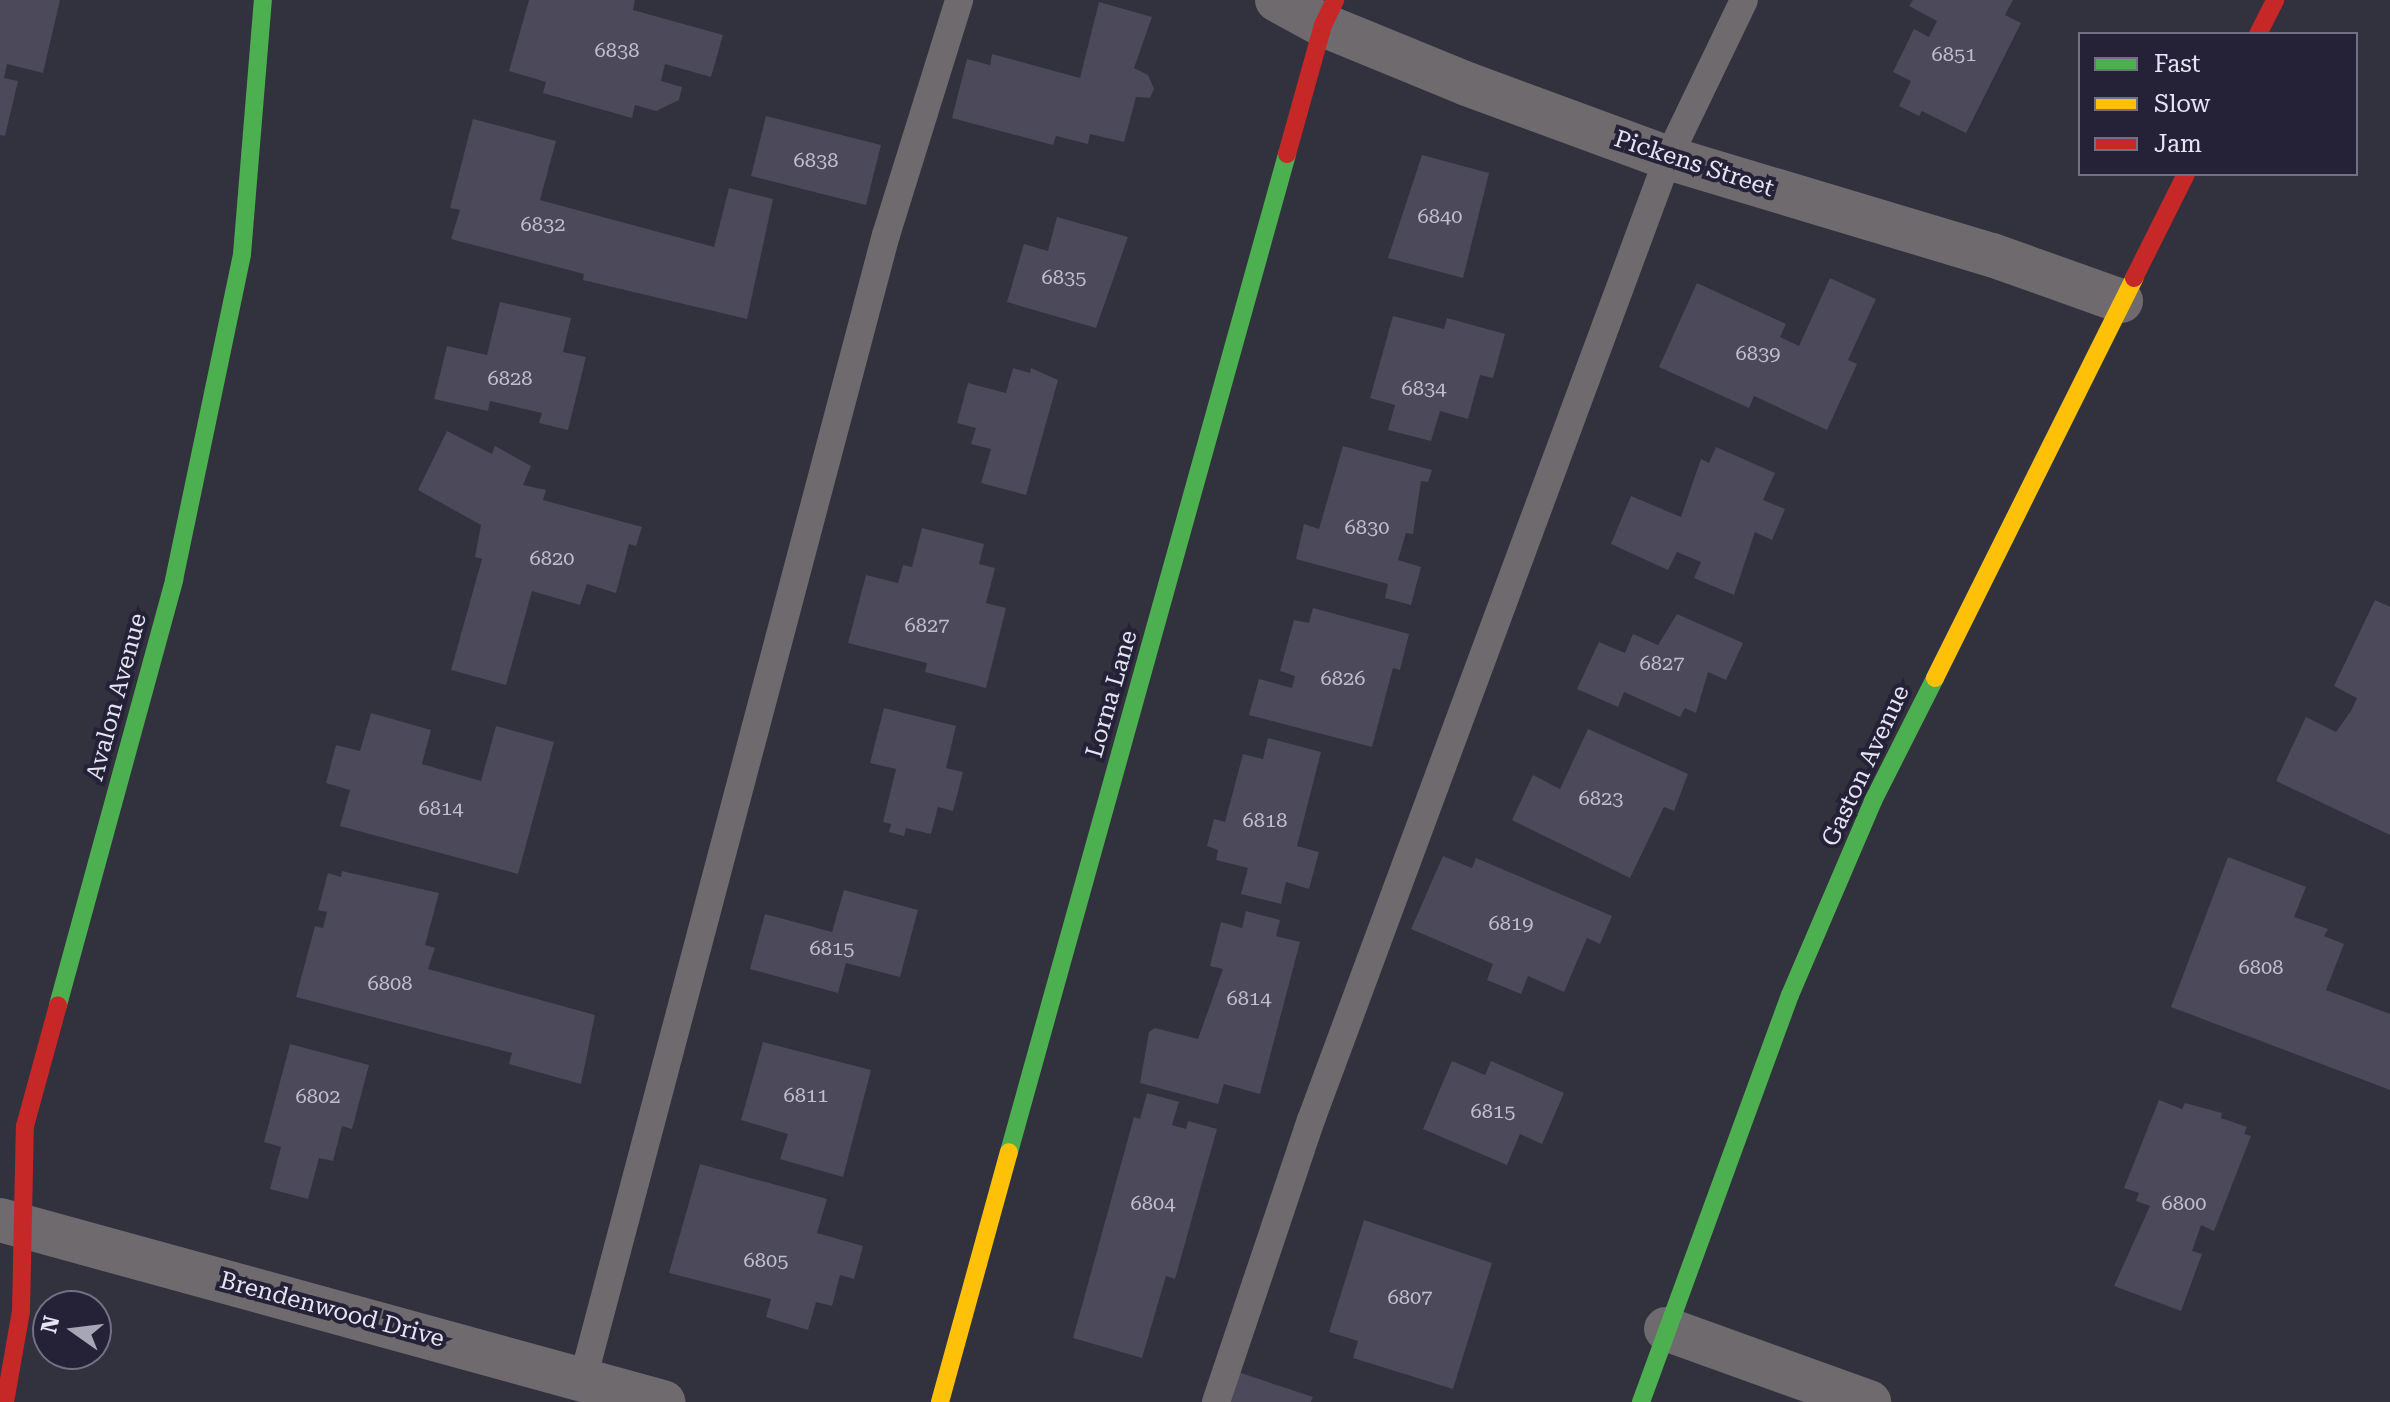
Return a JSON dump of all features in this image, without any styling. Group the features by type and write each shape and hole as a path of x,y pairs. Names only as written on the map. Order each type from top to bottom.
{"street":[{"name":"Avalon Avenue","path":"5,1402 21,1311 10,1223 25,1126 174,580 242,254 263,0"},
{"name":"Pickens Street","path":"1277,0 1329,13 1668,158 1992,255 2121,301"},
{"path":"2259,32 2275,0"},
{"name":"Lorna Lane","path":"940,1402 1329,13"},
{"name":"Gaston Avenue","path":"1641,1402 1790,995 1873,801 2185,176"},
{"name":"Brendenwood Drive","path":"10,1223 663,1402"},
{"path":"1666,1329 1869,1402"}],"lane":[{"path":"583,1379 886,235 959,0"},
{"path":"1216,1402 1311,1120 1668,158 1744,0"}],"building":[{"path":"0,0 60,0 43,73 7,64 4,78 18,81 5,136 0,135"},
{"path":"529,0 635,0 633,10 723,35 711,77 665,64 661,81 682,87 679,100 656,111 635,105 632,118 543,93 546,82 509,71"},
{"path":"1913,0 2013,0 2005,15 2021,23 1966,133 1922,111 1919,116 1899,106 1911,81 1893,72 1914,29 1929,37 1937,21 1909,6"},
{"path":"1099,2 1152,17 1134,68 1148,75 1154,89 1150,98 1136,97 1124,142 1090,134 1088,144 1056,136 1053,145 952,118 967,59 990,65 992,54 1080,78"},
{"path":"766,116 881,145 866,205 751,176"},
{"path":"473,119 556,141 540,200 714,247 729,188 773,199 747,319 583,280 584,274 451,239 460,210 450,208"},
{"path":"1422,155 1489,173 1463,278 1388,258"},
{"path":"1057,217 1128,237 1096,328 1007,302 1024,244 1048,251"},
{"path":"1830,278 1876,299 1848,360 1857,364 1827,430 1754,396 1749,408 1659,367 1697,283 1786,324 1780,337 1799,346"},
{"path":"500,302 571,318 563,352 586,357 568,430 539,423 542,413 490,401 488,411 434,399 447,346 487,355"},
{"path":"1393,316 1444,329 1447,318 1505,334 1493,378 1480,375 1468,419 1440,411 1431,441 1388,430 1395,405 1370,398"},
{"path":"1013,368 1030,373 1031,368 1058,380 1026,495 981,483 991,449 971,444 976,428 957,423 968,383 1006,393"},
{"path":"447,431 492,454 495,446 531,466 523,485 546,490 543,500 642,527 636,546 629,544 616,593 587,584 580,605 532,591 506,685 451,670 482,559 475,557 481,525 418,490"},
{"path":"1343,446 1432,470 1428,482 1421,481 1413,534 1406,533 1398,560 1421,567 1411,605 1385,598 1388,584 1296,559 1304,524 1319,529"},
{"path":"1716,447 1775,473 1763,500 1785,509 1772,540 1755,532 1734,595 1694,578 1701,562 1677,552 1668,570 1611,544 1631,496 1681,517 1701,459 1709,463"},
{"path":"922,528 984,544 979,564 995,568 986,603 1006,608 986,688 925,672 927,663 848,643 866,575 898,583 903,565 912,567"},
{"path":"2375,600 2390,607 2390,835 2276,781 2306,717 2336,732 2351,711 2357,698 2334,686"},
{"path":"1313,608 1409,634 1400,670 1393,668 1372,747 1249,715 1259,679 1292,688 1295,676 1280,671 1294,620 1309,623"},
{"path":"1677,614 1743,643 1726,680 1708,672 1696,713 1685,708 1680,717 1624,692 1618,707 1577,689 1599,642 1625,653 1633,634 1658,645"},
{"path":"884,708 956,726 946,768 963,772 953,811 938,807 931,834 906,828 904,836 889,832 891,824 883,822 896,769 870,763"},
{"path":"371,713 431,730 422,764 481,781 496,726 554,742 518,874 340,826 350,790 326,783 336,745 360,751"},
{"path":"1588,729 1688,774 1674,811 1664,807 1630,878 1512,820 1533,775 1560,789"},
{"path":"1268,738 1321,752 1297,846 1319,852 1309,889 1286,882 1281,904 1241,894 1248,868 1216,860 1218,850 1207,846 1214,819 1225,822 1243,754 1263,759"},
{"path":"1443,856 1472,868 1476,858 1612,916 1600,944 1587,938 1564,992 1528,976 1521,994 1487,980 1493,964 1411,929"},
{"path":"2228,857 2306,887 2294,917 2328,929 2324,936 2344,944 2326,990 2390,1014 2390,1090 2171,1007"},
{"path":"342,871 439,893 425,945 435,948 428,969 595,1015 581,1084 509,1064 512,1053 296,997 315,926 323,928 327,912 318,910 328,873 341,877"},
{"path":"844,890 918,910 900,977 846,963 838,993 750,969 765,914 832,932"},
{"path":"1246,911 1280,920 1276,936 1300,942 1260,1094 1224,1084 1218,1104 1140,1083 1149,1032 1155,1028 1198,1039 1223,969 1210,966 1221,922 1242,928"},
{"path":"763,1042 871,1070 843,1177 780,1159 788,1134 741,1120"},
{"path":"290,1044 369,1065 352,1129 342,1126 333,1161 319,1158 308,1199 270,1189 281,1147 264,1142"},
{"path":"1452,1061 1485,1075 1491,1061 1564,1093 1542,1144 1520,1134 1507,1165 1423,1129"},
{"path":"1147,1093 1179,1102 1172,1125 1186,1129 1188,1121 1217,1129 1175,1279 1166,1276 1142,1358 1073,1338 1134,1117 1140,1119"},
{"path":"2159,1100 2182,1109 2185,1103 2222,1113 2221,1118 2247,1127 2244,1134 2251,1136 2214,1231 2201,1225 2192,1251 2202,1254 2181,1311 2114,1286 2150,1206 2136,1201 2139,1193 2124,1188"},
{"path":"700,1164 827,1199 817,1233 863,1246 854,1279 840,1275 832,1306 816,1302 808,1330 766,1317 771,1299 669,1273"},
{"path":"1364,1220 1492,1263 1453,1389 1353,1358 1358,1341 1329,1332"},
{"path":"1235,1371 1313,1397 1311,1402 1224,1402"}],"traffic: fast":[{"path":"58,1005 174,580 242,254 263,0"},
{"path":"1009,1152 1287,154"},
{"path":"1641,1402 1790,995 1873,801 1935,678"}],"traffic: slow":[{"path":"1935,678 2134,278"},
{"path":"940,1402 1009,1152"}],"traffic: jam":[{"path":"1287,154 1323,25 1335,0"},
{"path":"2259,32 2275,0"},
{"path":"2134,278 2185,176"},
{"path":"5,1402 21,1311 25,1126 58,1005"}]}
